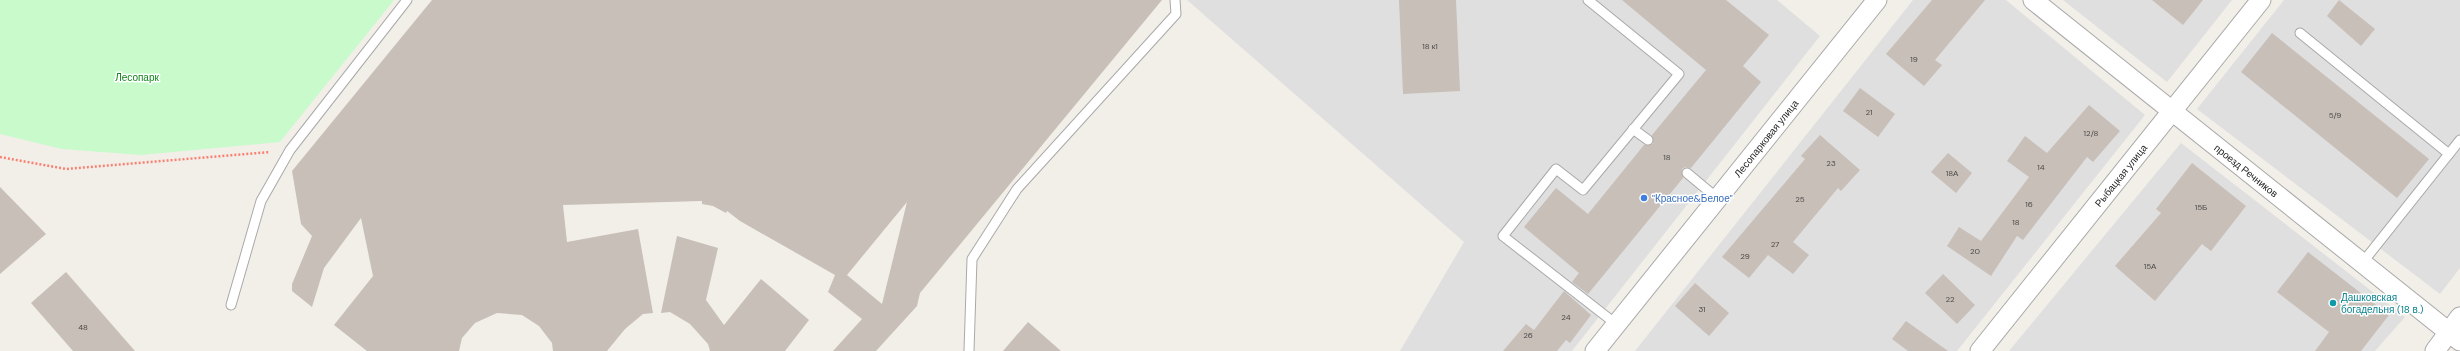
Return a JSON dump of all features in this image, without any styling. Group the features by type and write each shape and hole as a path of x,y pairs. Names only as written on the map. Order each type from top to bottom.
{"street":[{"name":"Лесопарковая улица","path":"1595,351 1877,0"},
{"name":"проезд Речников","path":"2033,0 2363,262 2454,337"},
{"name":"Рыбацкая улица","path":"1980,351 2173,111 2255,2"},
{"path":"2435,351 2454,337 2460,317"}],"lane":[{"path":"231,305 261,201 290,150 407,0"},
{"path":"969,351 972,259 1018,189 1176,14 1175,0"},
{"path":"1588,0 1679,74 1583,190 1556,169 1503,236 1616,324"},
{"path":"2300,33 2449,154"},
{"path":"1633,129 1648,140"},
{"path":"2363,262 2460,140"},
{"path":"1686,173 1717,198"}],"path":[{"path":"0,157 66,169 290,150"}],"shaded area":[{"path":"1187,0 1777,0 1820,36 1572,351 1400,351 1464,242"},
{"path":"1913,0 2006,0 2145,115 1957,351 1635,351"},
{"path":"2063,0 2232,0 2167,82"},
{"path":"2284,0 2460,0 2460,268 2440,294 2197,109"},
{"path":"2181,143 2405,317 2375,351 2009,351"}],"green space":[{"name":"Лесопарк","path":"0,0 394,0 280,142 141,155 62,149 0,134"}],"building":[{"path":"432,0 1162,0 920,293 917,306 876,351 833,351 862,319 828,292 835,275 740,221 727,211 726,213 713,206 702,204 702,201 563,205 567,242 638,229 653,313 643,314 625,329 607,351 553,351 552,343 539,326 522,315 497,313 475,323 462,338 459,351 367,351 334,325 373,276 361,218 324,268 312,307 292,291 292,284 312,236 301,224 292,171","holes":["907,202 882,304 847,275"]},
{"path":"1399,0 1456,0 1460,91 1403,94"},
{"path":"1622,0 1726,0 1769,35 1743,66 1761,82 1691,168 1685,167 1682,169 1683,178 1588,294 1572,282 1579,273 1524,227 1556,188 1588,214 1644,145 1653,144 1652,135 1706,70"},
{"path":"1932,0 1985,0 1935,60 1942,65 1924,86 1886,54"},
{"path":"2152,0 2203,0 2183,25"},
{"path":"2339,0 2375,29 2361,46 2327,16"},
{"path":"2272,33 2429,159 2397,198 2241,72"},
{"path":"1860,88 1895,114 1878,137 1843,111"},
{"path":"2089,105 2120,131 2093,162 2087,157 2023,240 2017,236 1991,276 1947,246 1959,227 1981,241 2029,177 2007,161 2025,136 2047,153"},
{"path":"1820,135 1860,170 1841,191 1838,188 1793,242 1809,255 1793,274 1768,255 1749,278 1722,257 1805,159 1801,156"},
{"path":"1948,153 1972,173 1956,193 1931,172"},
{"path":"2192,163 2246,206 2211,251 2202,244 2155,301 2115,266 2161,213 2156,209"},
{"path":"0,187 46,234 0,274"},
{"path":"677,236 718,248 706,300 724,325 761,279 809,320 785,351 710,351 708,344 690,324 670,312 661,313"},
{"name":"Дашковская богадельня (18 в.)","path":"2308,252 2389,315 2361,351 2315,351 2329,332 2277,292"},
{"path":"66,272 135,351 73,351 31,303"},
{"path":"1943,274 1975,305 1957,324 1925,293"},
{"path":"1695,283 1729,313 1709,336 1675,306"},
{"path":"1564,291 1591,315 1570,343 1566,340 1557,351 1503,351 1526,324 1534,330"},
{"path":"1906,321 1948,351 1908,351 1892,339"},
{"path":"1028,322 1061,351 1003,351"}],"place":[{"name":"\"Красное&Белое\"","path":"1644,198"},
{"name":"Дашковская богадельня (18 в.)","path":"2333,303"}]}
